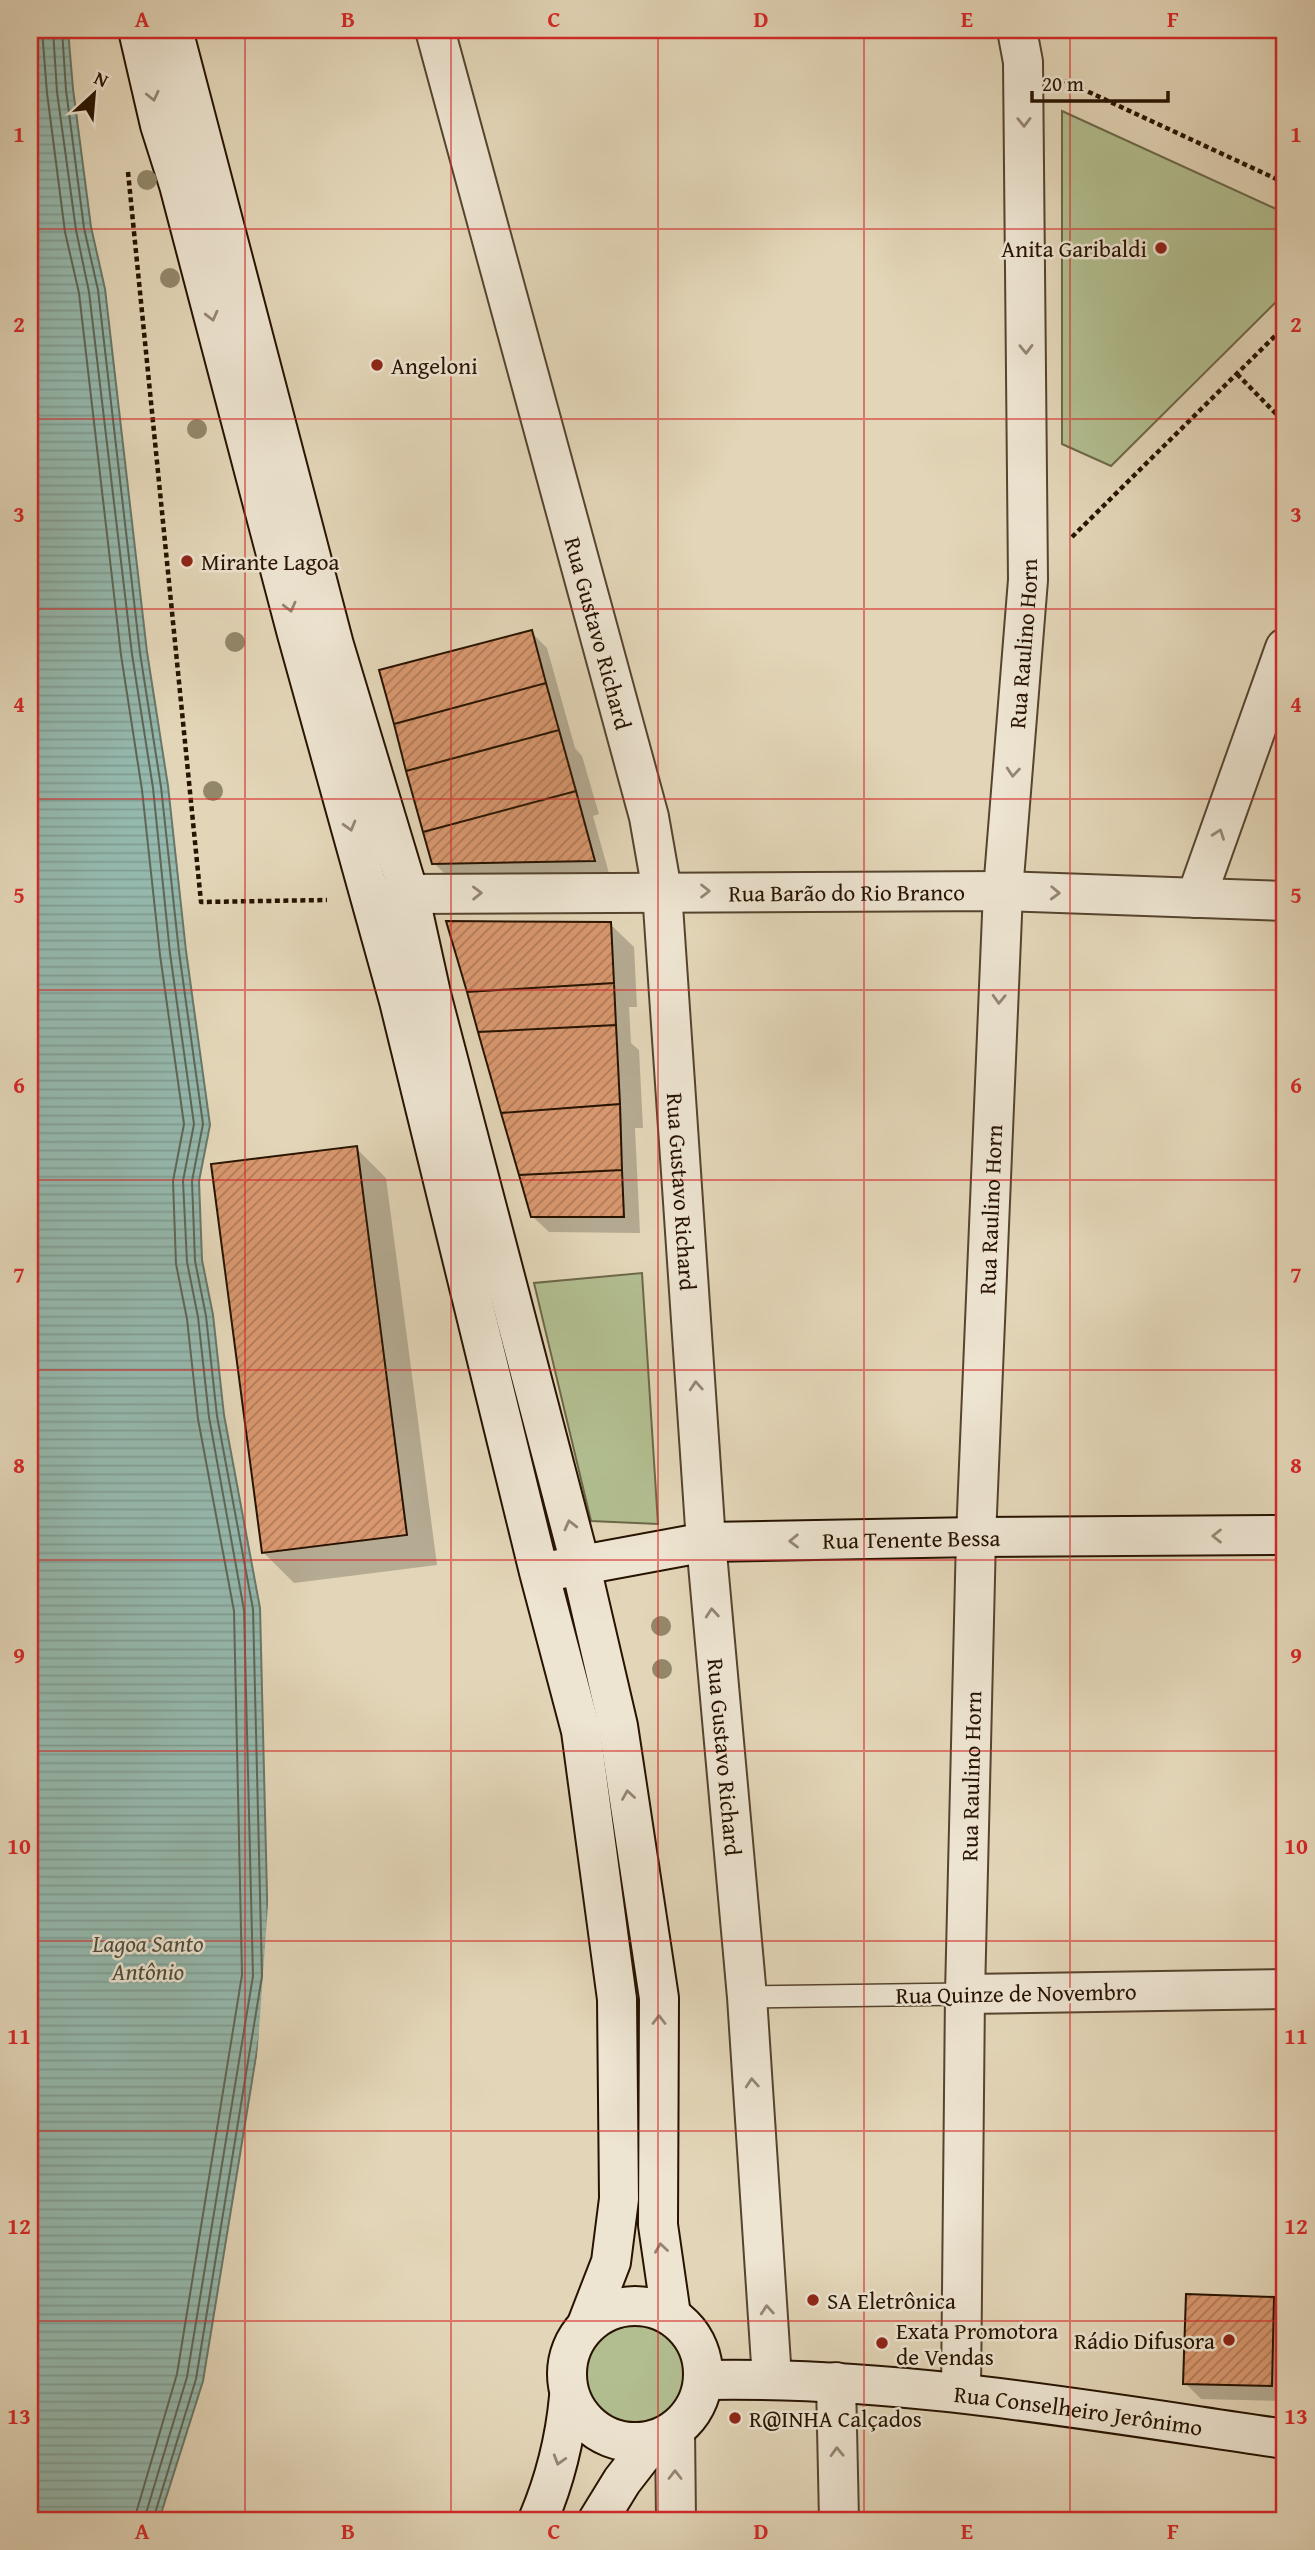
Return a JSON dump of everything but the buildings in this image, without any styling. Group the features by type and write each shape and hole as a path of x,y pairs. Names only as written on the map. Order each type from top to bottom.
{"street":[{"path":"138,30 160,125 297,565 334,645 409,894 490,1287 539,1572 581,1731 617,1999 619,2199 611,2262 587,2324 572,2346 565,2371 569,2397 565,2439 547,2500 538,2520"},
{"path":"173,30 297,565 371,900 399,1001 581,1567 618,1726 659,1998 658,2225 671,2315"},
{"name":"Rua Gustavo Richard","path":"435,30 646,804 662,891 706,1542 747,1997 772,2379"},
{"name":"Rua Raulino Horn","path":"961,2392 965,1994 976,1537 1003,891 1028,580 1020,46"},
{"path":"1196,898 1285,648"},
{"name":"Rua Barão do Rio Branco","path":"371,900 409,894 1003,891 1285,901"},
{"name":"Rua Tenente Bessa","path":"539,1572 581,1567 706,1542 1285,1535"},
{"name":"Rua Quinze de Novembro","path":"965,1994 1285,1989"},
{"path":"587,2324 605,2312 627,2305 650,2307 671,2315 690,2332 701,2355 704,2380 695,2408 664,2435 622,2481 598,2520"},
{"name":"Rua Conselheiro Jerônimo","path":"704,2380 772,2379 961,2392 1285,2439"},
{"path":"836,2382 839,2520"},
{"path":"569,2397 579,2415 594,2430 612,2440 633,2443 664,2435"},
{"path":"664,2435 676,2520"}],"lane":[{"name":"Rua Quinze de Novembro","path":"747,1997 965,1994"}],"path":[{"path":"1020,46 1285,183"},
{"path":"126,159 201,902 371,900"},
{"path":"1028,580 1285,326"},
{"path":"1237,374 1285,423"}],"green space":[{"path":"1062,111 1285,213 1285,293 1111,466 1062,444"},
{"path":"642,1273 658,1524 591,1521 534,1283"},
{"path":"635,2314 656,2318 674,2330 686,2348 690,2369 686,2390 674,2408 656,2420 635,2424 614,2420 596,2408 584,2390 580,2369 584,2348 596,2330 614,2318"}],"water":[{"name":"Lagoa Santo Antônio","path":"30,30 68,30 91,227 105,289 147,652 168,786 186,951 210,1125 199,1181 202,1260 213,1315 224,1415 260,1608 269,1977 203,2381 159,2520 30,2520"}],"pier":[{"path":"270,1876 272,1977 235,2202 257,2058"}],"place":[{"name":"Anita Garibaldi","path":"1161,248"},
{"name":"Angeloni","path":"377,365"},
{"name":"Mirante Lagoa","path":"187,561"},
{"name":"SA Eletrônica","path":"813,2300"},
{"name":"Rádio Difusora","path":"1229,2340"},
{"name":"Exata Promotora de Vendas","path":"882,2343"},
{"name":"R@INHA Calçados","path":"735,2418"}]}
